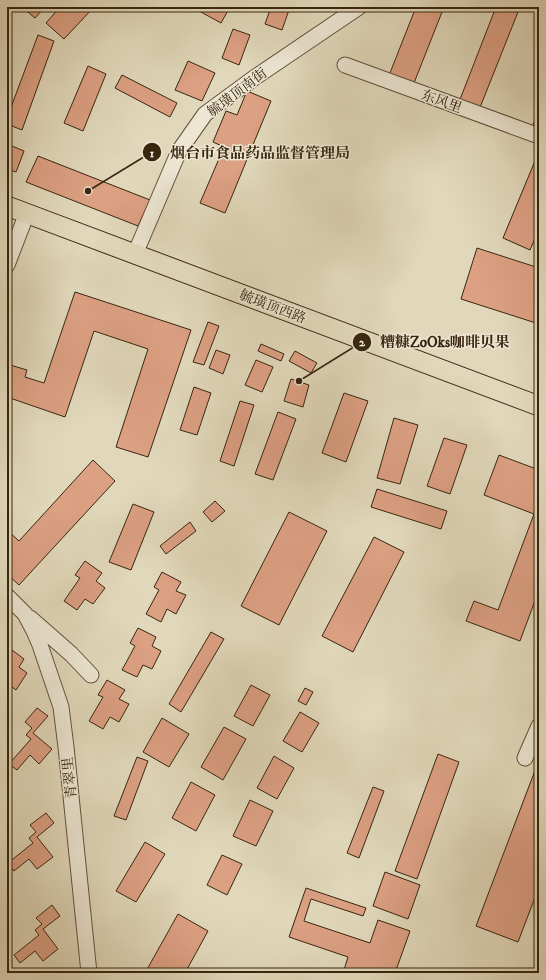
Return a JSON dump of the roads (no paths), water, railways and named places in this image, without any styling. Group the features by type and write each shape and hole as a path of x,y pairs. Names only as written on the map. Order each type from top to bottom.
{"main road":[{"name":"毓璜顶西路","path":"7,206 539,406"}],"street":[{"name":"毓璜顶南街","path":"135,254 179,151 205,114 254,78 359,7"},
{"name":"东风里","path":"345,65 539,136"},
{"path":"7,265 27,213"},
{"name":"青翠里","path":"7,596 25,614 40,645 61,707 89,973"},
{"path":"25,614 71,654 91,675"},
{"path":"525,758 539,726"}],"place":[{"name":"烟台市食品药品监督管理局","path":"88,191"},
{"name":"糟糠ZoOks咖啡贝果","path":"299,381"}]}
